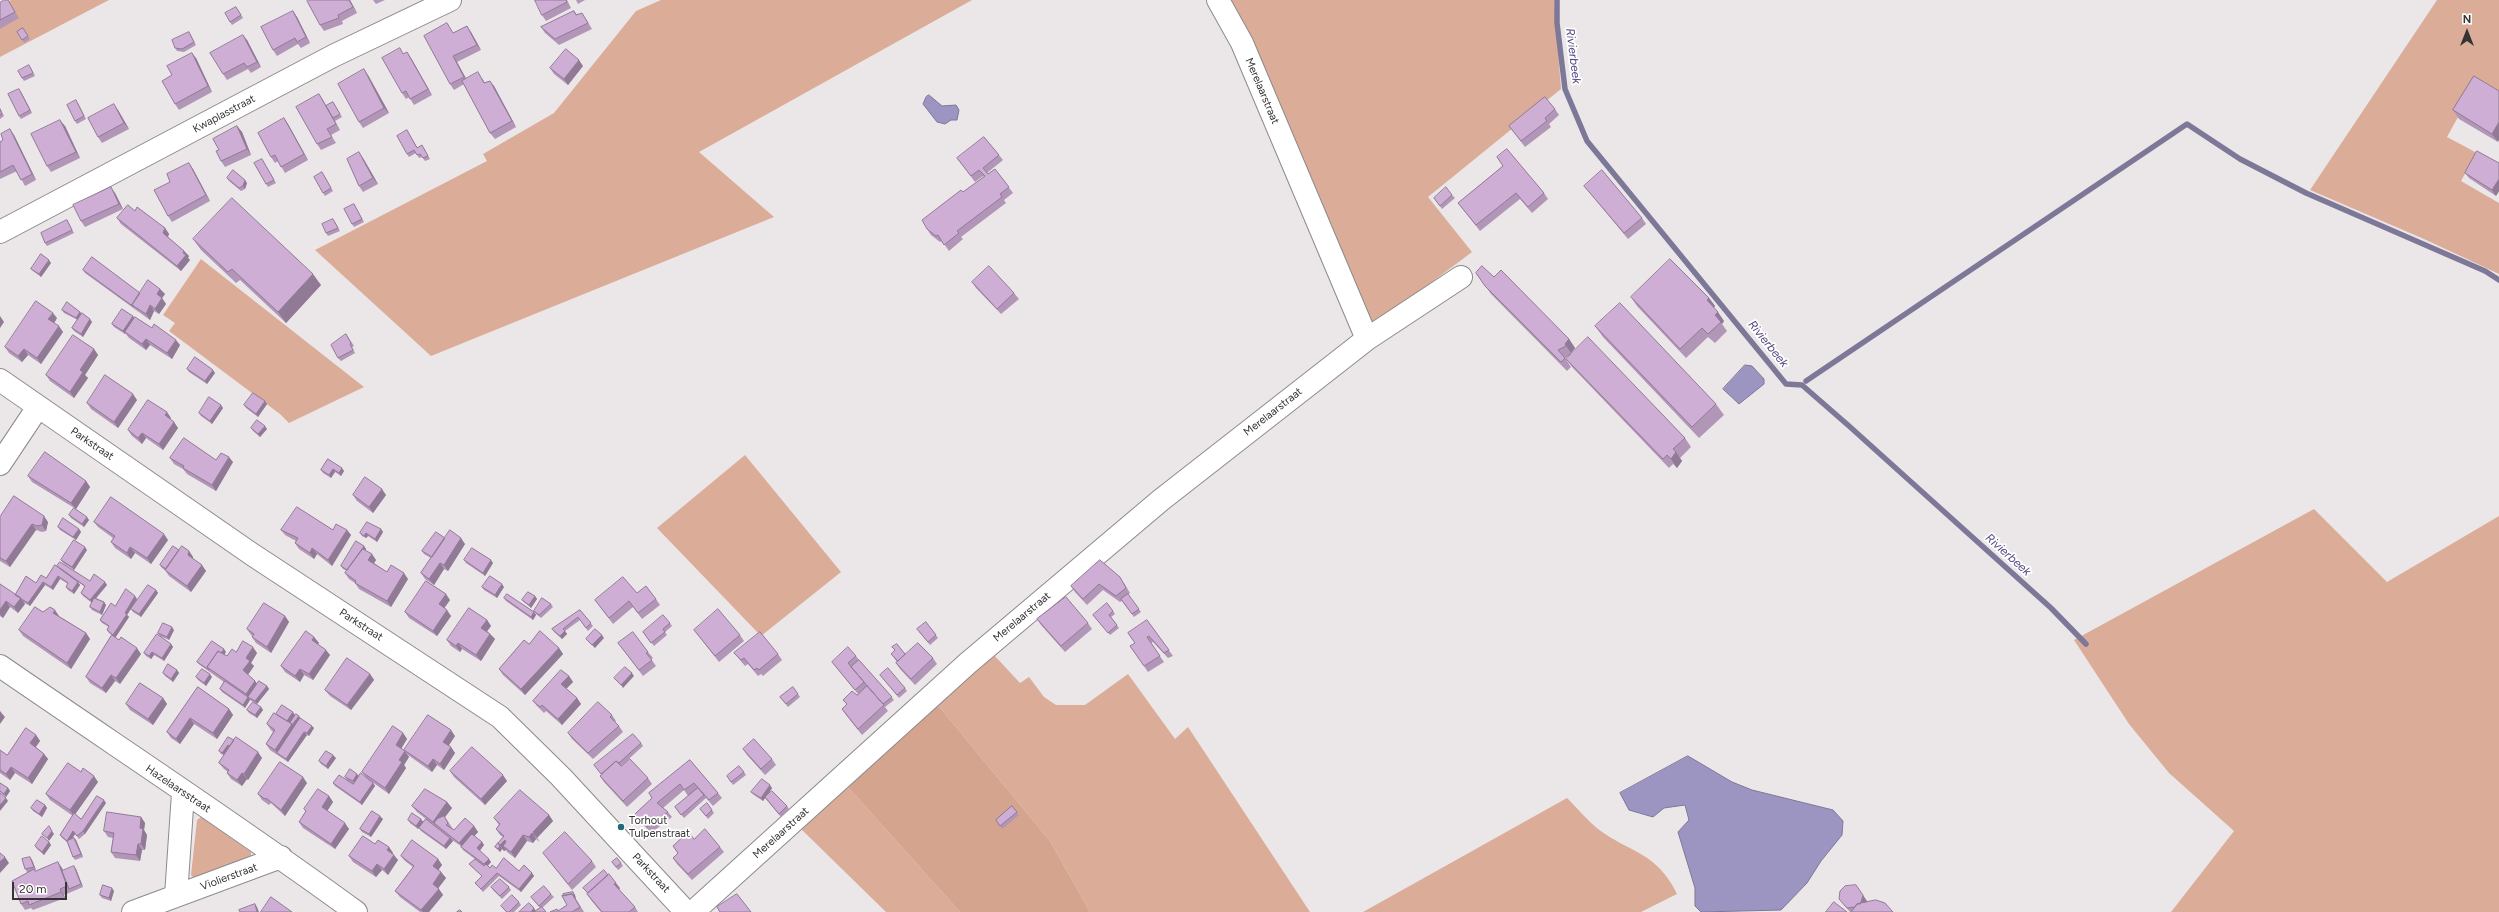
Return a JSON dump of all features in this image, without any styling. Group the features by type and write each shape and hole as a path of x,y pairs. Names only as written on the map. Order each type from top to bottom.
{"street":[{"name":"Kwaplasstraat","path":"0,232 333,56 450,0"},
{"name":"Merelaarstraat","path":"1218,0 1242,42 1366,339"},
{"name":"Merelaarstraat","path":"693,912 968,663 1161,500 1366,339 1462,277"},
{"name":"Parkstraat","path":"0,380 253,555 500,717 562,777 686,912"},
{"path":"0,464 38,407"},
{"name":"Hazelaarsstraat","path":"0,666 183,793 281,857 356,912"},
{"path":"176,896 183,793"},
{"name":"Violierstraat","path":"133,912 281,857"}],"shaded area":[{"path":"11,0 109,0 0,57 0,7"},
{"path":"661,0 972,0 699,152 774,217 431,356 315,250 487,161 483,154 554,113 636,11"},
{"path":"1225,0 1554,0 1561,89 1428,197 1472,252 1372,327"},
{"path":"2437,0 2499,0 2499,91 2479,79 2447,137 2477,153 2461,181 2499,203 2499,274 2424,239 2310,190"},
{"path":"929,95 942,106 956,105 959,110 957,120 951,120 945,124 937,122 923,104 926,97"},
{"path":"201,259 364,387 289,423 280,414 169,331 175,323 163,315"},
{"path":"1745,365 1752,366 1764,379 1764,384 1739,404 1723,389"},
{"path":"745,455 841,572 761,636 657,528"},
{"path":"2314,509 2387,582 2499,516 2499,912 2171,912 2234,831 2169,773 2129,724 2074,640"},
{"path":"994,655 1020,683 1029,677 1044,697 1056,705 1085,705 1128,674 1175,739 1188,727 1310,912 1090,912 1050,841 937,704"},
{"path":"937,704 1050,841 1090,912 960,912 847,786"},
{"path":"1688,756 1732,782 1752,790 1833,810 1843,821 1842,835 1821,861 1807,883 1781,910 1701,912 1695,906 1695,888 1678,832 1689,820 1685,805 1664,808 1653,817 1629,810 1620,793"},
{"path":"847,786 960,912 886,912 799,827"},
{"path":"1567,798 1598,829 1652,861 1669,880 1677,894 1641,912 1363,912"},
{"path":"201,817 251,852 251,856 194,878 191,875 197,820"}],"building":[{"path":"4,0 8,0 15,12 0,20 0,3"},
{"path":"349,0 353,7 338,15 339,18 320,25 307,1"},
{"path":"535,0 566,0 567,2 542,15"},
{"path":"236,7 241,15 230,22 225,13"},
{"path":"293,11 306,37 297,42 295,38 273,50 261,27"},
{"path":"574,11 576,15 582,13 588,23 555,39 541,27"},
{"path":"447,23 453,33 467,26 477,45 453,56 464,77 450,84 424,36"},
{"path":"23,28 28,36 22,40 17,32"},
{"path":"189,32 194,42 182,49 175,48 172,40"},
{"path":"243,35 257,62 247,67 244,63 223,74 210,53"},
{"path":"400,48 403,54 407,52 428,89 410,99 406,91 402,93 382,58"},
{"path":"566,49 579,60 564,79 550,68"},
{"path":"192,53 208,86 175,104 162,81 172,75 167,66"},
{"path":"29,65 33,73 22,78 18,71"},
{"path":"364,69 384,108 359,122 338,84"},
{"path":"478,72 484,83 490,81 512,121 490,133 462,81"},
{"path":"2474,76 2499,91 2499,122 2492,134 2453,110"},
{"path":"19,89 30,110 19,116 8,94"},
{"path":"319,94 336,124 327,129 332,137 317,144 296,107"},
{"path":"1545,97 1555,109 1545,118 1547,121 1521,141 1509,126"},
{"path":"76,100 84,116 75,121 67,105"},
{"path":"333,102 340,114 333,118 326,106"},
{"path":"114,104 124,123 98,137 88,118"},
{"path":"284,118 304,154 281,167 275,155 271,157 258,133"},
{"path":"60,120 76,152 47,166 31,134"},
{"path":"237,126 247,149 221,161 216,151 219,150 213,139"},
{"path":"10,129 32,174 21,180 13,165 0,172 0,142 3,140 1,134"},
{"path":"407,130 417,148 422,145 428,156 423,158 420,154 417,155 414,150 407,154 397,136"},
{"path":"984,137 999,155 983,168 988,174 995,169 1009,187 1000,194 1002,197 957,231 959,233 944,245 938,235 936,236 927,229 922,220 961,190 963,192 985,176 979,170 971,176 957,158"},
{"path":"1507,149 1544,193 1528,207 1516,193 1476,225 1458,203 1503,166 1497,157"},
{"path":"2477,151 2499,163 2499,179 2492,190 2465,173"},
{"path":"359,152 373,178 359,186 347,159"},
{"path":"262,159 274,180 266,184 254,163"},
{"path":"189,163 206,195 168,216 154,190 170,182 167,174"},
{"path":"233,170 245,180 243,186 239,188 227,178"},
{"path":"1602,170 1642,218 1624,233 1584,186"},
{"path":"322,172 331,188 323,193 314,177"},
{"path":"111,187 119,204 81,221 73,205"},
{"path":"1446,187 1452,195 1440,206 1434,198"},
{"path":"232,198 313,274 278,312 232,269 228,272 193,239"},
{"path":"354,204 362,219 352,224 344,209"},
{"path":"128,205 135,211 137,207 165,228 163,233 184,251 183,253 186,255 177,266 117,218"},
{"path":"333,219 338,228 326,233 322,224"},
{"path":"67,220 72,230 45,243 41,233"},
{"path":"41,254 49,260 39,274 31,269"},
{"path":"92,257 140,293 132,305 134,307 83,270"},
{"path":"1670,259 1709,298 1707,300 1718,312 1715,315 1721,322 1708,334 1702,328 1680,349 1631,297"},
{"path":"989,266 1014,293 997,309 972,282"},
{"path":"1482,266 1494,277 1501,270 1569,339 1565,344 1566,346 1558,350 1565,358 1561,362 1485,286 1476,273"},
{"path":"148,280 160,289 157,294 162,298 155,309 150,305 146,314 132,305"},
{"path":"36,301 53,313 48,319 59,326 37,358 24,349 18,356 5,347"},
{"path":"67,302 80,312 76,318 62,310"},
{"path":"1620,303 1716,404 1692,427 1595,326"},
{"path":"122,309 133,316 123,331 112,324"},
{"path":"82,313 90,319 81,334 72,328"},
{"path":"135,317 152,328 154,324 176,340 167,353 146,339 142,344 125,332"},
{"path":"346,334 353,350 338,358 331,345"},
{"path":"73,335 94,349 80,370 83,372 70,392 46,375"},
{"path":"1588,337 1685,438 1673,449 1676,452 1671,459 1667,455 1663,459 1566,359"},
{"path":"195,357 213,370 205,381 187,369"},
{"path":"105,375 133,394 114,422 87,403"},
{"path":"253,393 265,401 256,414 244,405"},
{"path":"209,397 221,405 210,421 199,413"},
{"path":"148,400 167,412 165,415 174,422 159,444 142,433 138,438 128,430"},
{"path":"257,420 265,426 258,434 251,428"},
{"path":"184,438 216,460 221,453 229,457 212,485 183,468 184,466 170,458"},
{"path":"45,452 86,481 71,503 28,476"},
{"path":"328,459 342,468 339,473 333,469 329,475 321,470"},
{"path":"365,477 382,489 369,507 353,495"},
{"path":"14,496 44,516 42,525 37,526 32,524 6,561 0,558 0,517"},
{"path":"111,497 164,534 147,558 130,547 127,553 111,542 115,536 94,522"},
{"path":"297,507 333,530 336,524 347,530 328,560 312,548 310,553 295,543 298,538 281,530"},
{"path":"74,508 87,517 82,524 69,515"},
{"path":"63,518 79,529 73,537 58,527"},
{"path":"367,522 381,529 375,539 366,533 364,536 360,533"},
{"path":"450,530 461,538 444,565 440,563 429,579 421,573"},
{"path":"436,532 445,538 432,557 422,551"},
{"path":"74,540 85,547 72,567 61,560"},
{"path":"356,541 364,546 347,570 341,566"},
{"path":"173,546 179,550 166,569 160,565"},
{"path":"182,546 189,551 188,555 202,565 187,586 165,570"},
{"path":"472,548 491,560 483,573 464,560"},
{"path":"363,549 372,554 368,560 387,572 391,565 404,573 387,601 355,583 356,581 345,573"},
{"path":"1100,560 1120,577 1126,588 1116,596 1099,584 1083,599 1071,586"},
{"path":"60,562 90,581 94,574 105,582 90,600 81,593 85,586 57,566"},
{"path":"55,565 78,582 72,591 66,587 68,583 58,576 51,587 43,582 28,603 15,595 26,576 36,583 41,575 46,578"},
{"path":"490,576 502,584 495,595 482,587"},
{"path":"623,577 637,593 646,586 656,599 638,613 629,601 609,618 595,600"},
{"path":"426,581 446,594 439,604 447,610 433,631 405,612"},
{"path":"0,584 21,598 14,607 6,601 0,610"},
{"path":"148,585 156,590 139,614 131,609"},
{"path":"126,589 135,596 125,613 127,614 113,635 107,630 109,626 100,620 111,603 115,606"},
{"path":"528,592 535,596 529,605 522,600"},
{"path":"507,594 534,612 531,617 504,598"},
{"path":"1128,594 1139,609 1132,614 1121,599"},
{"path":"1066,597 1088,623 1061,646 1037,619"},
{"path":"94,598 104,602 100,612 90,607"},
{"path":"542,598 551,604 539,615 534,611"},
{"path":"264,603 285,616 267,647 252,637 254,634 247,629"},
{"path":"1107,603 1113,611 1109,615 1117,625 1108,633 1093,615"},
{"path":"35,607 43,612 50,607 55,610 53,613 86,633 67,663 19,630"},
{"path":"469,608 487,620 481,628 490,634 476,655 458,643 456,646 447,640"},
{"path":"718,609 740,635 715,656 694,630"},
{"path":"580,610 591,623 586,628 578,617 563,629 565,631 560,636 552,629"},
{"path":"663,615 670,623 663,629 665,632 651,643 643,632"},
{"path":"1147,620 1169,650 1164,653 1149,636 1147,637 1160,656 1144,666 1130,646 1135,643 1128,633"},
{"path":"926,622 936,635 928,642 917,629"},
{"path":"163,623 172,627 167,637 158,633"},
{"path":"595,629 602,635 592,645 586,639"},
{"path":"306,631 314,637 312,640 326,650 309,674 300,669 295,676 281,666"},
{"path":"540,631 559,648 521,689 499,669 524,640 529,644"},
{"path":"633,632 652,660 639,670 618,643"},
{"path":"760,632 778,654 759,670 757,668 754,670 744,658 741,660 734,653"},
{"path":"157,634 171,644 162,658 152,652 149,656 144,653"},
{"path":"112,635 119,640 121,637 137,648 116,678 111,675 102,688 86,677"},
{"path":"212,641 224,649 221,653 218,651 207,667 209,670 197,662"},
{"path":"243,641 253,647 246,658 250,661 243,670 255,681 246,694 207,667 218,651 227,656 232,649 236,652"},
{"path":"918,643 933,658 911,679 896,663"},
{"path":"897,644 905,654 898,661 891,654 895,650 892,647"},
{"path":"848,647 856,656 848,663 864,682 855,690 832,662"},
{"path":"347,658 370,674 347,705 325,690"},
{"path":"859,660 892,697 883,704 851,667"},
{"path":"168,664 177,670 171,679 163,673"},
{"path":"625,667 632,673 621,685 614,678"},
{"path":"888,668 905,688 897,695 880,675"},
{"path":"202,669 210,674 204,683 196,677"},
{"path":"561,670 569,676 561,684 577,698 558,719 542,705 540,707 533,701"},
{"path":"225,681 248,697 243,705 220,689"},
{"path":"259,681 267,686 255,701 248,697"},
{"path":"140,683 163,698 148,719 126,704"},
{"path":"867,686 884,705 858,729 842,709 847,704 843,700 852,691 857,695"},
{"path":"198,687 229,709 213,733 190,718 176,739 167,732"},
{"path":"793,687 798,694 786,704 780,697"},
{"path":"253,702 261,707 255,715 247,710"},
{"path":"598,702 612,715 610,717 619,726 588,753 568,733"},
{"path":"282,705 293,712 287,721 276,714"},
{"path":"274,713 292,724 275,750 266,744 275,730 267,724"},
{"path":"296,714 299,716 292,725 290,723"},
{"path":"428,715 451,730 443,742 451,747 440,764 433,759 428,766 404,750"},
{"path":"300,718 312,726 307,733 304,732 286,759 277,753"},
{"path":"393,726 403,733 396,745 405,751 399,760 402,762 385,788 362,772"},
{"path":"26,728 36,735 30,743 44,754 28,778 11,767 6,774 0,770 0,750 7,755"},
{"path":"633,734 641,743 619,763 616,761 601,774 594,765"},
{"path":"228,737 234,740 222,753 219,751"},
{"path":"236,737 258,752 244,774 242,773 237,780 227,773 229,770 219,763"},
{"path":"754,739 772,759 761,769 743,749"},
{"path":"472,747 503,775 481,799 450,771"},
{"path":"326,751 333,755 326,766 319,761"},
{"path":"630,759 648,778 623,801 600,776 616,761 621,766"},
{"path":"690,760 718,793 709,800 694,783 684,790 680,784 657,803 668,812 647,827 635,814 652,798 649,793"},
{"path":"280,762 303,777 281,810 266,798 265,799 258,794"},
{"path":"68,763 81,772 83,768 94,776 70,810 46,794"},
{"path":"739,766 744,772 731,782 727,776"},
{"path":"350,769 357,774 353,781 345,777"},
{"path":"361,773 373,783 360,802 333,783 339,775 353,784"},
{"path":"762,779 770,785 761,798 751,792"},
{"path":"0,783 8,788 4,794 0,791"},
{"path":"698,788 704,795 681,815 675,807"},
{"path":"318,789 329,796 322,807 345,823 331,844 299,822 306,811 304,809"},
{"path":"425,789 447,802 433,822 412,806"},
{"path":"520,790 549,815 533,832 536,836 532,833 529,837 523,835 511,852 503,846 506,842 505,840 500,845 498,843 504,836 496,829 500,824 494,818"},
{"path":"772,791 787,806 779,814 765,797"},
{"path":"0,793 6,798 0,805"},
{"path":"97,796 104,800 83,831 77,836 73,831 67,841 60,835 74,813 81,819"},
{"path":"37,800 45,805 39,814 31,808"},
{"path":"707,803 712,810 706,816 700,809"},
{"path":"1012,806 1017,812 1000,826 996,820"},
{"path":"372,811 380,816 369,834 360,829"},
{"path":"107,812 141,817 140,828 143,829 141,844 138,844 136,855 111,852 114,833 104,831"},
{"path":"412,813 421,819 416,826 408,820"},
{"path":"444,816 448,823 446,825 454,830 465,818 474,826 459,843 434,823 437,819"},
{"path":"426,819 450,838 444,846 419,828"},
{"path":"49,826 52,831 47,838 42,834"},
{"path":"705,829 720,847 688,874 673,858 678,853 673,846 688,832 694,839"},
{"path":"565,832 592,861 568,884 543,853"},
{"path":"472,834 482,842 477,848 489,859 484,864 461,847"},
{"path":"42,836 49,842 42,852 35,846"},
{"path":"363,836 375,844 378,840 389,847 387,850 394,855 384,869 377,864 372,871 349,856"},
{"path":"74,838 81,854 73,857 67,841"},
{"path":"412,840 438,859 433,866 441,872 433,884 439,889 421,910 395,891 414,866 401,856"},
{"path":"498,843 500,846 498,849 495,847"},
{"path":"0,853 5,857 0,862"},
{"path":"30,857 34,867 25,869 22,859"},
{"path":"504,858 519,871 524,865 532,873 519,889 497,873 481,889 475,883 482,876 469,864 475,859 484,866 486,864 490,868 492,865 496,868"},
{"path":"617,858 621,863 616,867 612,862"},
{"path":"58,862 67,886 60,889 61,892 29,905 28,901 21,904 12,881 34,869 35,871"},
{"path":"74,866 81,884 69,889 62,871"},
{"path":"604,870 608,875 588,893 583,888"},
{"path":"609,874 616,883 614,884 635,907 629,912 602,912 587,894"},
{"path":"500,879 509,887 500,896 491,887"},
{"path":"103,885 112,888 109,898 100,895"},
{"path":"1856,885 1863,895 1861,902 1855,907 1847,908 1839,899 1840,891 1845,886"},
{"path":"544,886 551,894 539,906 531,897"},
{"path":"573,892 574,896 572,894 563,896 563,894"},
{"path":"572,894 580,907 572,912 550,912 557,909 558,911 567,905 562,896"},
{"path":"737,894 751,912 720,912 717,907"},
{"path":"512,895 519,902 509,912 507,912 501,906"},
{"path":"271,897 292,912 261,912"},
{"path":"1876,900 1885,903 1893,912 1851,912 1857,904"},
{"path":"1834,902 1847,912 1826,912"},
{"path":"529,903 534,908 531,912 519,912"},
{"path":"255,904 257,912 240,912 239,910"},
{"path":"542,907 546,912 534,912"}],"waterway":[{"name":"Rivierbeek","path":"1557,0 1557,23 1565,89 1587,141 1786,384 1802,385 2051,608 2086,644"},
{"path":"1806,381 2187,124 2240,159 2306,193 2485,271 2499,280"}],"place":[{"name":"Torhout Tulpenstraat","path":"621,827"}]}
